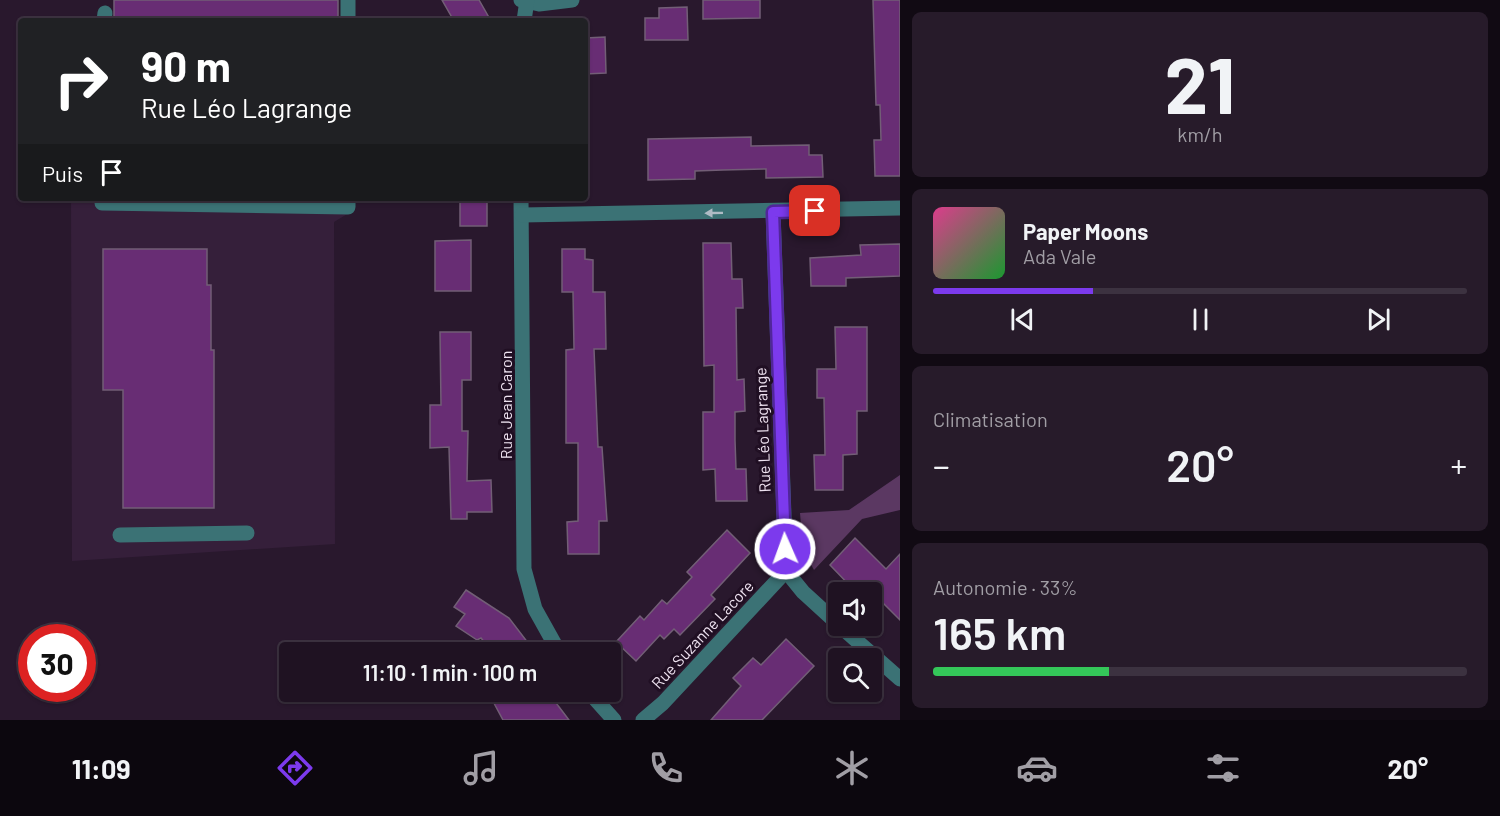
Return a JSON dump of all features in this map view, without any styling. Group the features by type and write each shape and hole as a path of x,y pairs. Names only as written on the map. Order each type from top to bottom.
{"street":[{"path":"348,0 348,18"},
{"path":"524,18 525,1 560,3 572,0"},
{"path":"102,201 102,203 348,207 348,201"},
{"name":"Rue Jean Caron","path":"521,201 524,569 535,609 553,642"},
{"path":"522,215 900,208"},
{"name":"Rue Léo Lagrange","path":"773,212 786,571"},
{"path":"120,535 247,533"},
{"path":"786,571 803,592 828,615"},
{"name":"Rue Suzanne Lacore","path":"644,720 663,703 786,571"},
{"path":"851,636 900,679"},
{"path":"598,702 614,720"}],"shaded area":[{"path":"71,201 349,201 349,213 334,222 335,544 72,561"},
{"path":"900,475 900,510 862,519 814,570 803,550 800,513 849,510"}],"building":[{"path":"114,0 338,0 338,18 114,18"},
{"path":"442,0 479,0 489,18 452,18"},
{"path":"703,0 760,0 760,18 703,19"},
{"path":"873,0 900,0 900,176 875,176 874,140 881,140 880,105 876,105"},
{"path":"687,7 688,40 645,40 645,18 659,18 659,8"},
{"path":"605,37 606,73 588,74 588,38"},
{"path":"751,137 751,146 809,145 809,155 822,155 823,177 766,178 766,169 695,171 695,179 648,180 648,139"},
{"path":"460,201 487,201 487,226 460,226"},
{"path":"471,240 471,291 435,291 435,241"},
{"path":"703,243 731,243 732,279 742,279 743,308 736,308 737,380 744,379 745,411 735,412 735,440 736,469 746,469 747,501 716,501 715,469 703,470 703,412 714,412 714,365 704,366"},
{"path":"900,244 900,276 846,278 846,286 811,286 810,258 861,255 860,245"},
{"path":"103,249 207,249 207,285 211,285 211,350 214,350 214,508 123,508 123,390 103,390"},
{"path":"562,249 585,249 585,259 593,260 593,292 605,292 606,349 594,349 598,447 602,447 607,521 599,521 599,554 568,554 567,522 578,521 578,443 566,443 566,350 574,349 573,292 562,292"},
{"path":"835,327 867,327 867,411 857,411 857,454 843,455 843,490 815,490 814,455 825,455 824,398 817,398 817,369 836,369"},
{"path":"440,332 471,332 471,380 462,380 462,431 468,431 467,481 491,480 492,512 467,512 467,519 451,519 449,447 430,448 430,405 441,405"},
{"path":"727,530 750,553 711,595 715,599 680,635 674,629 664,639 660,635 636,661 621,647 621,642 616,642 640,616 644,620 662,600 667,604 692,577 687,572"},
{"path":"855,538 886,569 900,554 900,620 882,602 882,582 846,582 830,565"},
{"path":"466,590 509,618 527,642 484,642 481,638 477,640 456,626 465,614 454,607"},
{"path":"786,639 814,666 762,720 711,720 741,686 733,678 753,658 761,665"},
{"path":"493,702 555,702 569,720 503,720"}],"route":[{"path":"785,549 773,212 815,211"}]}
